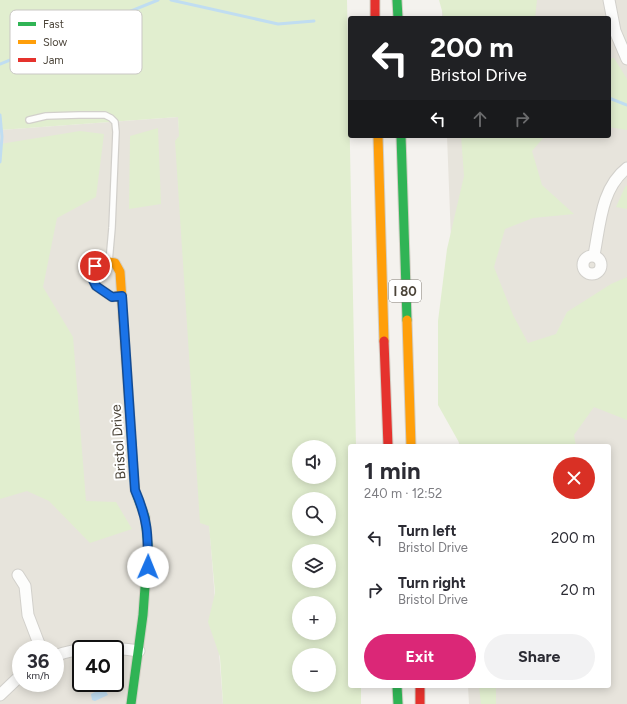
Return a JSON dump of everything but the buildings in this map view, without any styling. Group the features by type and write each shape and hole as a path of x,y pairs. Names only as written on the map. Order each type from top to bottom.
{"main road":[{"path":"375,0 375,16"},
{"path":"397,0 398,16"},
{"name":"I 80","path":"378,138 388,444"},
{"name":"I 80","path":"401,138 411,444"},
{"path":"109,262 103,261 95,266 91,276 96,286 112,297 122,296"},
{"name":"Bristol Drive","path":"109,262 115,263 120,272 135,490 146,520 148,536 148,567 144,612 131,704"},
{"path":"397,688 398,704"},
{"path":"420,688 420,704"}],"street":[{"path":"609,0 615,31 627,58"},
{"path":"594,255 603,207 611,186 617,177 627,168"},
{"path":"18,575 25,586 28,615 38,640"},
{"path":"64,653 91,647 109,647 139,651"},
{"path":"0,695 12,684"}],"lane":[{"path":"29,120 46,116 105,115 115,122 116,132 112,228 109,262"}],"shaded area":[{"path":"442,0 627,0 627,704 469,704 468,688 611,688 611,444 459,444 447,138 611,138 611,16 442,16"},
{"path":"178,117 223,704 0,704 0,130"}],"green space":[{"path":"0,0 347,0 348,138 350,138 356,444 348,444 348,688 361,688 361,704 223,704 220,657 208,622 215,593 209,526 200,523 175,141 179,136 178,117 0,130"},
{"path":"439,0 537,0 535,16 443,16"},
{"path":"614,58 627,79 627,130 611,127 611,59"},
{"path":"158,128 161,204 129,209 130,136"},
{"path":"80,131 104,134 96,197 57,218 43,287 73,337 86,501 116,502 132,529 90,543 49,501 27,491 0,499 0,144"},
{"path":"461,138 543,138 532,151 542,185 574,214 533,218 505,229 494,267 513,315 528,343 556,334 567,312 611,284 627,277 627,420 594,407 574,435 576,444 460,444 438,405 438,321 447,249 464,176"},
{"path":"627,185 627,209 616,207 625,187"},
{"path":"479,688 496,688 496,704 481,704"}],"water":[{"path":"95,692 106,692 108,695 95,701 92,700 91,694"}],"waterway":[{"path":"133,10 158,0"},
{"path":"171,0 278,24 314,21"},
{"path":"0,64 10,60"},
{"path":"611,99 627,105"},
{"path":"0,115 2,137 0,162"}],"traffic: fast":[{"path":"397,0 398,16"},
{"path":"401,138 407,320"},
{"path":"131,431 135,490 145,517 148,545 143,615 131,704"},
{"path":"397,688 398,704"}],"traffic: slow":[{"path":"378,138 384,341"},
{"path":"122,295 112,297 96,286 91,276 95,266 103,261 115,263 120,272 131,431"},
{"path":"407,320 411,444"}],"traffic: jam":[{"path":"375,0 375,16"},
{"path":"384,341 388,444"},
{"path":"420,688 420,704"}],"route":[{"path":"95,266 91,276 96,286 112,297 122,296 135,490 146,520 148,536 148,567"}]}
